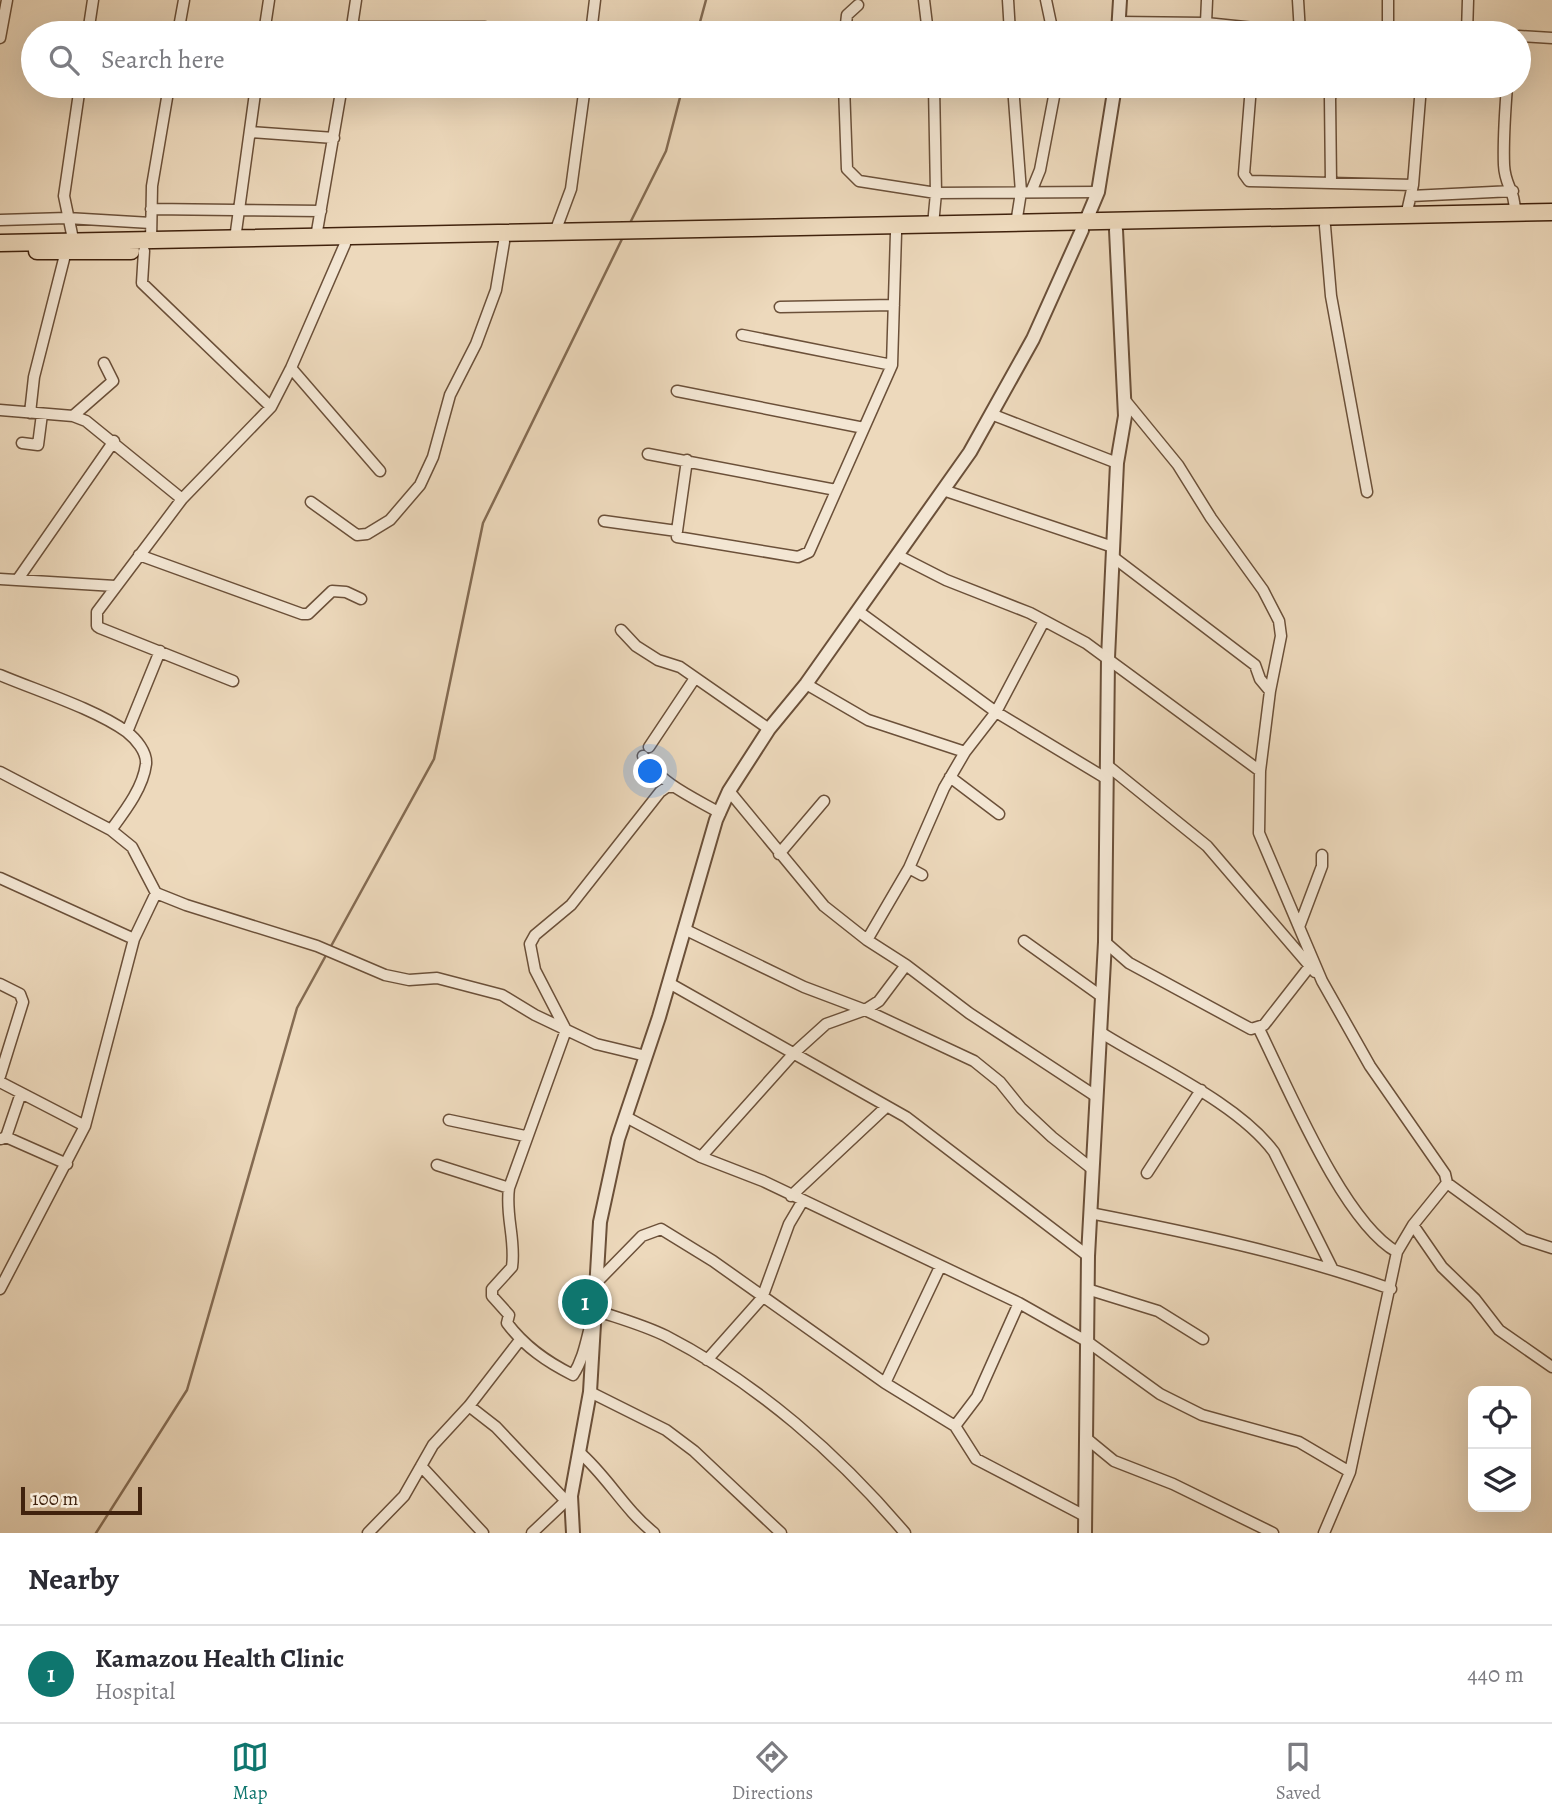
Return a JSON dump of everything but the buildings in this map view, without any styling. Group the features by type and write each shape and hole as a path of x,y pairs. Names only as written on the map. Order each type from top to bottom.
{"main road":[{"path":"147,246 235,239 933,225 1016,224 1116,230 1552,212"},
{"path":"0,243 147,246 504,242 1253,223 1325,226 1552,221"},
{"path":"0,252 70,245"}],"street":[{"path":"0,38 7,0"},
{"path":"90,21 93,0"},
{"path":"180,21 184,0"},
{"path":"266,21 269,0"},
{"path":"352,21 356,0"},
{"path":"592,21 595,0"},
{"path":"924,0 927,21"},
{"path":"1008,0 1009,21"},
{"path":"1046,0 1050,21"},
{"path":"1118,21 1120,0"},
{"path":"1206,21 1207,0"},
{"path":"1298,0 1300,21"},
{"path":"1388,0 1388,21"},
{"path":"1467,21 1468,0"},
{"path":"846,21 847,15 858,5"},
{"path":"1531,37 1552,38"},
{"path":"30,413 34,377 70,245 64,196 78,98"},
{"path":"167,98 152,186 151,223 142,283 271,407"},
{"path":"235,239 254,98"},
{"path":"316,237 340,98"},
{"path":"555,232 571,189 583,98"},
{"path":"844,98 847,169 859,181 936,193 1098,192"},
{"path":"933,225 936,193 934,98"},
{"path":"1014,98 1026,192"},
{"path":"1016,224 1026,192 1040,170 1054,98"},
{"path":"573,1533 569,1499 590,1392 600,1222 618,1139 720,813 729,791 769,729 806,684 970,452 1033,339 1098,192 1113,98"},
{"path":"1250,98 1246,179 1412,190 1513,191"},
{"path":"1330,98 1331,183"},
{"path":"1406,216 1412,190 1421,98"},
{"path":"1507,98 1504,166 1506,179 1513,191 1514,213"},
{"path":"250,132 334,138"},
{"path":"151,209 321,211"},
{"path":"0,220 66,218 151,223"},
{"path":"1325,226 1331,296 1367,492"},
{"path":"1085,1533 1088,1256 1094,1096 1105,942 1108,658 1117,463 1124,429 1116,230"},
{"path":"677,537 804,556 892,365 896,233"},
{"path":"312,502 357,535 367,534 390,520 421,485 433,457 450,395 476,344 496,290 504,242"},
{"path":"233,681 97,626 97,612 182,499 271,407 345,244"},
{"path":"780,307 894,305"},
{"path":"742,335 892,365"},
{"path":"73,416 113,381 104,363"},
{"path":"291,368 380,471"},
{"path":"677,391 864,428"},
{"path":"1123,398 1178,465 1211,518 1263,590 1279,621 1281,636 1270,691 1260,771 1259,833 1322,981 1370,1066 1445,1174 1447,1183 1524,1239 1552,1248"},
{"path":"0,410 73,416 86,421 114,441 182,499"},
{"path":"22,443 38,445 42,414"},
{"path":"991,414 1117,463"},
{"path":"18,579 114,441"},
{"path":"648,454 836,490"},
{"path":"604,521 677,531 687,460"},
{"path":"943,490 1113,552 1255,665 1259,678 1270,691"},
{"path":"139,555 302,614 308,614 332,591 346,592 360,599"},
{"path":"897,555 1044,621 1108,658 1260,771"},
{"path":"0,579 116,586"},
{"path":"858,611 996,712 1107,772 1207,846 1322,981"},
{"path":"867,940 909,868 950,777 965,752 996,712 1044,621"},
{"path":"621,630 636,646 695,678 769,729"},
{"path":"127,732 160,651"},
{"path":"0,675 127,732 144,753 146,763 127,809 111,830"},
{"path":"695,678 646,752 651,769 674,787 720,813"},
{"path":"806,684 868,720 965,752"},
{"path":"0,772 111,830 132,847 156,893 317,946 385,975 409,980 437,978 502,995 596,1044 646,1056"},
{"path":"950,777 999,814"},
{"path":"595,1310 586,1337 584,1358 573,1375 549,1363 520,1340 507,1323 509,1315 491,1292 512,1267 512,1241 506,1209 509,1188 525,1136 566,1030 535,970 530,944 535,935 571,905 660,792 667,787 674,787"},
{"path":"729,791 824,906 969,1013 1094,1096"},
{"path":"779,854 824,801"},
{"path":"1299,927 1322,866 1322,855"},
{"path":"909,868 922,875"},
{"path":"0,878 134,939"},
{"path":"0,1289 85,1126 134,939 156,893"},
{"path":"684,929 804,987 865,1010 982,1066 1037,1122 1091,1168"},
{"path":"1024,941 1101,996"},
{"path":"1105,942 1129,963 1251,1029 1259,1029"},
{"path":"701,1157 795,1052 826,1024 865,1010 879,1000 906,965"},
{"path":"1259,1029 1310,966"},
{"path":"669,983 906,1117 1088,1256"},
{"path":"0,984 20,994 23,1002 0,1076"},
{"path":"1259,1029 1351,1208 1388,1247 1397,1252"},
{"path":"1100,1032 1201,1090 1268,1144 1332,1268"},
{"path":"0,1082 85,1126"},
{"path":"1147,1173 1201,1090"},
{"path":"21,1093 3,1138 67,1164"},
{"path":"791,1196 886,1108"},
{"path":"626,1117 701,1157 729,1166 1019,1303 1088,1342 1160,1394 1202,1415 1299,1442 1350,1472"},
{"path":"449,1120 525,1136"},
{"path":"437,1166 509,1188"},
{"path":"1324,1533 1350,1472 1397,1252 1413,1225 1447,1183"},
{"path":"707,1360 762,1298 789,1224 802,1202"},
{"path":"1090,1213 1203,1235 1332,1268 1391,1289"},
{"path":"1413,1225 1442,1267 1475,1299 1499,1331 1552,1367"},
{"path":"596,1283 642,1236 661,1228 713,1261 885,1383 955,1426 976,1460 1085,1516"},
{"path":"885,1383 940,1266"},
{"path":"1087,1289 1158,1311 1203,1339"},
{"path":"955,1426 977,1397 1019,1303"},
{"path":"595,1310 664,1335 707,1360 792,1421 851,1473 905,1533"},
{"path":"368,1533 404,1496 433,1445 469,1406 520,1340"},
{"path":"590,1392 666,1430 694,1451 781,1533"},
{"path":"469,1406 496,1427 569,1499"},
{"path":"1086,1438 1122,1465 1173,1484 1273,1533"},
{"path":"579,1452 598,1468 621,1503 654,1533"},
{"path":"421,1466 483,1533"},
{"path":"531,1533 569,1499"}],"waterway":[{"path":"700,21 706,0"},
{"path":"629,225 666,151 680,98"},
{"path":"96,1533 187,1390 297,1008 434,759 483,523 623,237"}],"place":[{"name":"Kamazou Health Clinic","path":"585,1302"}]}
